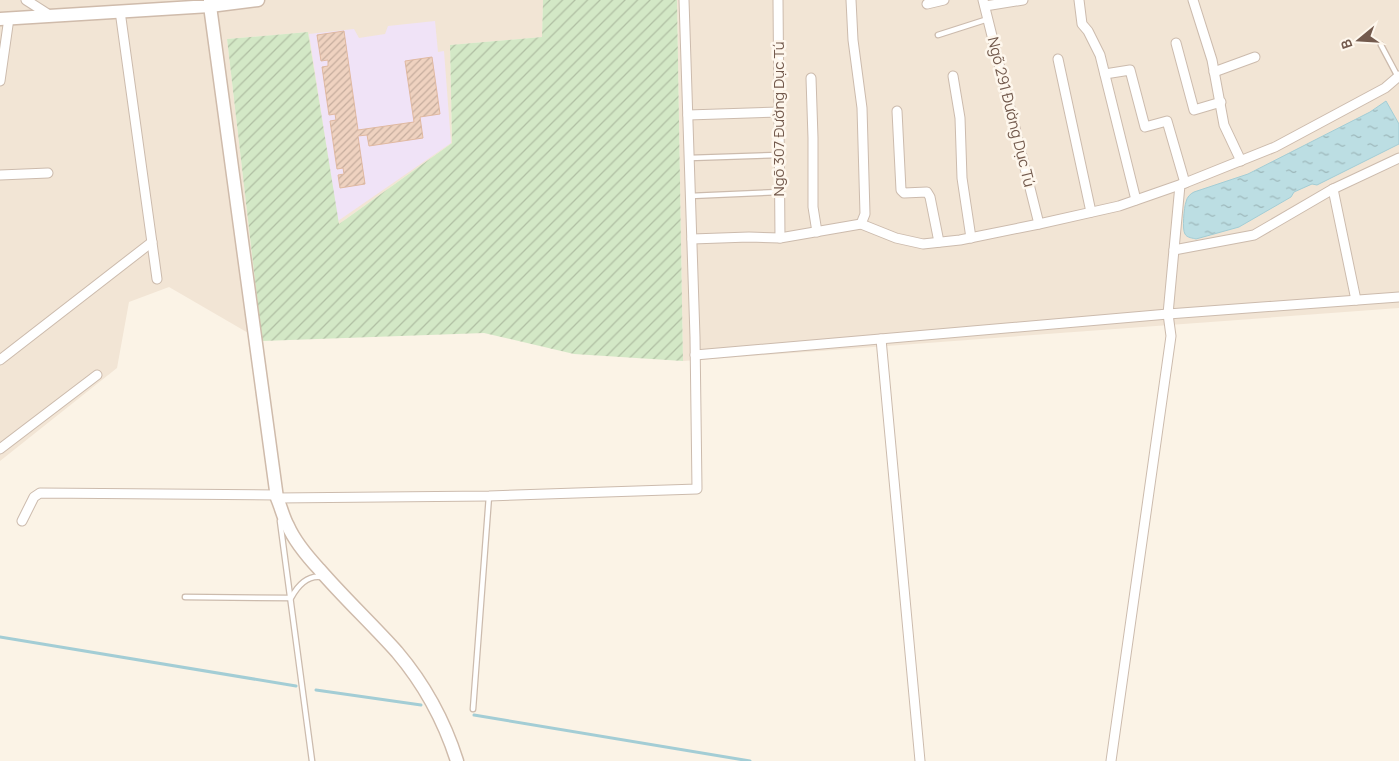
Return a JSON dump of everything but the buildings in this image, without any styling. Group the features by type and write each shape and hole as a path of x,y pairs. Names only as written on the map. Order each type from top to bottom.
{"street":[{"path":"26,0 51,16"},
{"path":"0,82 4,18 258,0"},
{"path":"22,521 34,497 40,493 277,497 489,496 697,489 692,239 684,0"},
{"name":"Ngõ 307 Đường Dục Tú","path":"778,0 780,238"},
{"path":"851,0 853,40 863,135 865,214 861,224"},
{"path":"928,4 944,0"},
{"path":"984,3 1023,0"},
{"path":"1079,0 1082,24 1093,40 1105,74 1136,200"},
{"path":"1193,0 1214,72 1224,125 1240,161"},
{"path":"210,3 277,497 288,526 304,552 396,652 423,687 436,707 457,761"},
{"name":"Ngõ 291 Đường Dục Tú","path":"984,3 1039,224"},
{"path":"120,11 157,279"},
{"path":"1176,43 1194,110 1221,102"},
{"path":"1214,72 1255,57"},
{"path":"1058,59 1091,212"},
{"path":"1105,74 1130,70 1145,127 1166,121 1183,184 1168,314 1171,336 1111,761"},
{"path":"954,76 960,118 962,178 971,238"},
{"path":"692,239 780,238 861,224 896,238 923,244 971,238 1091,212 1136,200 1183,184 1275,147 1385,88 1398,76"},
{"path":"812,78 814,138 813,207 818,232"},
{"path":"897,111 901,190 904,193 927,192 930,197 939,242"},
{"path":"688,115 779,112"},
{"path":"1174,250 1254,235 1333,189 1398,158 1399,169"},
{"path":"0,175 48,173"},
{"path":"1333,189 1356,300"},
{"path":"0,360 152,242"},
{"path":"695,355 1168,314 1399,297"},
{"path":"881,339 920,761"},
{"path":"0,449 96,375"}],"lane":[{"path":"938,35 988,18"},
{"path":"1382,44 1398,76"},
{"path":"689,158 780,155"},
{"path":"690,196 780,192"},
{"path":"473,709 489,496"},
{"path":"277,497 312,761"},
{"path":"291,598 296,588 304,581 315,576 326,577"},
{"path":"185,597 291,598"}],"shaded area":[{"path":"0,0 543,0 542,37 450,45 452,143 339,224 308,32 227,39 262,341 169,287 129,302 117,368 0,461"},
{"path":"677,0 1399,0 1399,308 683,361"},
{"path":"435,21 438,52 444,51 451,143 338,221 309,34 354,29 359,38 385,34 388,26"}],"green space":[{"path":"543,0 677,0 683,361 574,354 484,333 262,341 227,39 308,32 339,224 452,143 450,45 542,37"}],"water":[{"path":"1386,101 1399,124 1399,144 1317,185 1312,184 1294,192 1291,197 1239,227 1196,239 1185,234 1183,223 1185,205 1188,197 1193,193 1248,174 1370,112"}],"waterway":[{"path":"0,637 296,686"},
{"path":"316,690 421,705"},
{"path":"474,715 750,761"}]}
